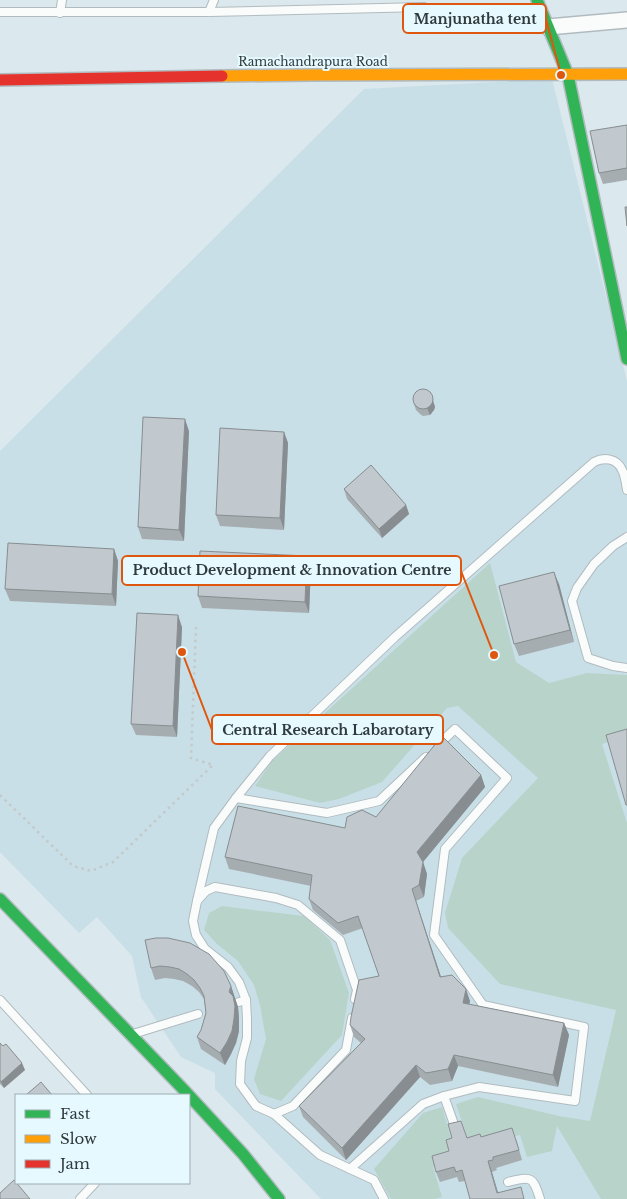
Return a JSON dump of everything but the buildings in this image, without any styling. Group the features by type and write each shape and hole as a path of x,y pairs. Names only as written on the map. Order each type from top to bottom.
{"street":[{"path":"537,0 568,75 627,359"},
{"path":"548,27 627,20"},
{"name":"Ramachandrapura Road","path":"0,80 312,75 627,74"},
{"path":"0,899 187,1094"},
{"path":"190,1098 243,1154 279,1199"}],"lane":[{"path":"60,13 62,0"},
{"path":"209,12 214,0"},
{"path":"0,12 209,12 424,7"},
{"path":"384,1199 374,1180 320,1155 274,1114 256,1106 240,1084 247,1038 247,1019 239,982 228,967 205,949 196,935 193,921 214,828 270,756 388,644 594,462 609,459 619,465 623,470 627,490"},
{"path":"627,537 613,546 594,564 577,588 572,601 588,658 613,666 627,668"},
{"path":"236,798 327,813 379,802 455,730 508,778 445,849 434,935 483,1005 584,1027 576,1101 480,1087 444,1096 423,1104 350,1169"},
{"path":"197,901 206,891 215,888 276,898 298,905 340,940 357,990 346,1050 292,1106 274,1114"},
{"path":"0,1000 86,1094"},
{"path":"131,1035 198,1014"},
{"path":"444,1096 455,1127"},
{"path":"508,1182 521,1179 530,1180 536,1185 540,1199"},
{"path":"80,1199 94,1184"}],"path":[{"path":"0,795 73,866 91,871 113,862 213,765 191,758 196,627"}],"shaded area":[{"path":"552,79 627,381 627,1199 321,1199 215,1089 215,1073 181,1057 141,997 132,956 97,917 79,933 0,852 0,451 364,89"}],"green space":[{"path":"490,563 516,662 549,683 587,673 627,675 627,736 602,744 627,823 627,1199 601,1199 557,1126 552,1151 527,1157 520,1135 471,1148 456,1104 478,1097 559,1116 590,1121 616,1010 500,984 448,928 445,913 462,858 538,778 458,706 447,708 382,782 339,799 320,803 255,786 272,761"},
{"path":"222,906 304,916 330,940 349,993 342,1035 281,1101 260,1094 254,1079 266,1039 260,1005 254,985 238,961 217,944 204,930 209,913"},
{"path":"442,1107 454,1148 448,1150 451,1161 433,1167 442,1197 435,1199 391,1199 374,1169 423,1113"}],"traffic: fast":[{"path":"537,0 568,75 627,359"},
{"path":"0,899 188,1094"},
{"path":"190,1097 243,1154 279,1199"}],"traffic: slow":[{"path":"222,76 627,74"}],"traffic: jam":[{"path":"0,80 222,76"}],"place":[{"name":"Manjunatha tent","path":"561,75"},
{"name":"Central Research Labarotary","path":"182,652"},
{"name":"Product Development & Innovation Centre","path":"494,655"}]}
